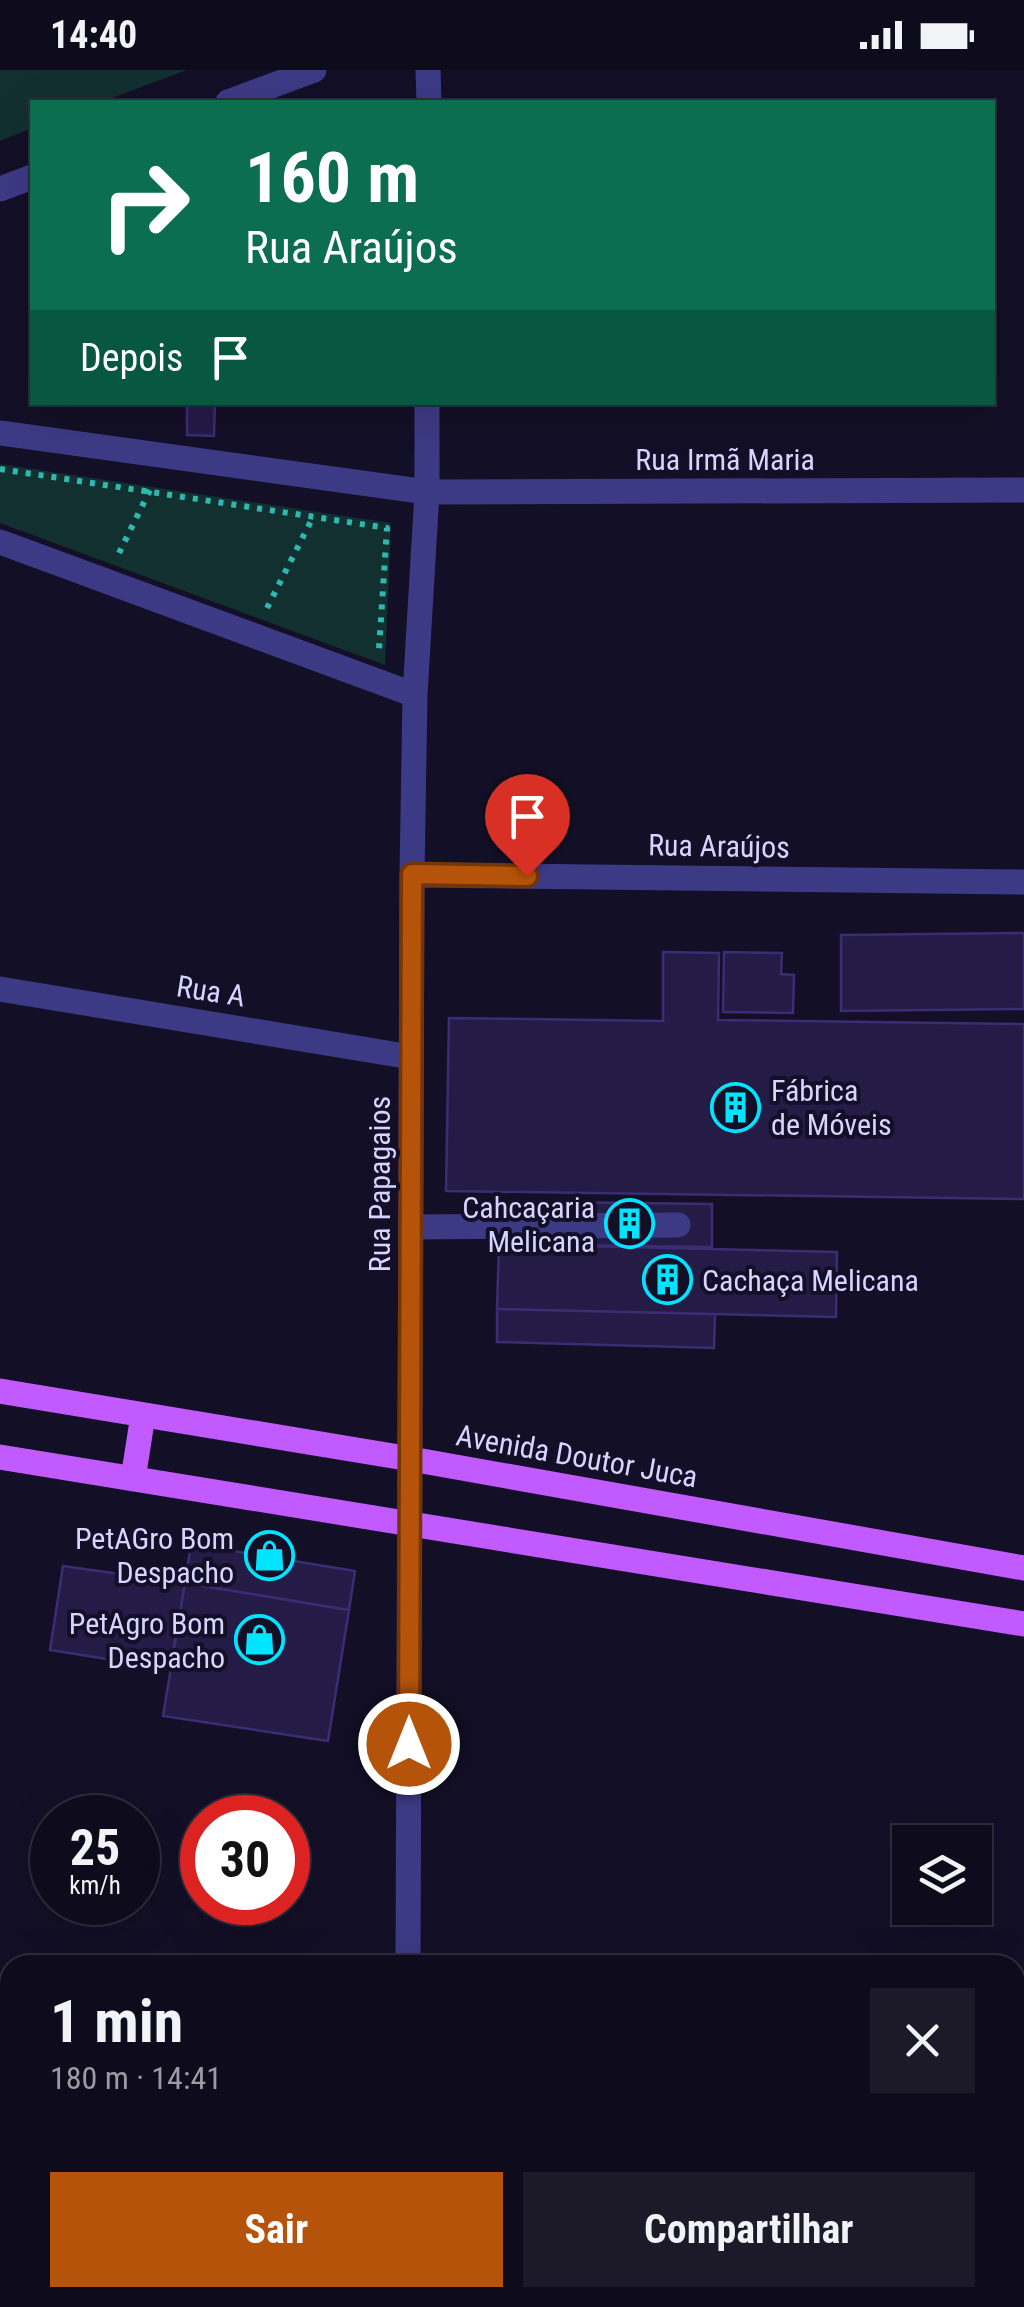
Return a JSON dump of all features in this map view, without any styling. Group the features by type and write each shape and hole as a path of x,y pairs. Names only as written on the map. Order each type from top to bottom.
{"main road":[{"name":"Avenida Doutor Juca","path":"0,1392 1024,1568"},
{"path":"132,1479 143,1415"},
{"path":"0,1457 1024,1624"}],"street":[{"path":"233,100 314,70"},
{"path":"428,70 429,100"},
{"path":"0,189 30,178"},
{"name":"Rua Papagaios","path":"408,1955 414,695 427,405"},
{"name":"Rua Irmã Maria","path":"0,433 426,492 1024,490"},
{"path":"0,542 414,695"},
{"name":"Rua Araújos","path":"412,874 1024,882"},
{"name":"Rua A","path":"0,989 412,1056"},
{"path":"411,1227 678,1225"}],"path":[{"path":"105,581 167,456"},
{"path":"0,469 387,528 379,654 360,648"},
{"path":"278,619 264,614 313,517"}],"green space":[{"path":"0,70 187,70 106,100 30,100 30,129 0,141"},
{"path":"0,464 391,523 385,665 0,523"}],"building":[{"path":"187,405 215,405 214,436 187,435"},
{"path":"1024,933 1024,1009 841,1011 841,935"},
{"name":"Fábrica de Móveis","path":"663,952 719,953 718,1020 1024,1024 1024,1199 446,1191 449,1018 663,1021"},
{"path":"724,952 782,953 781,974 794,975 793,1013 723,1012"},
{"name":"Cahcaçaria Melicana","path":"547,1202 712,1204 712,1247 547,1245"},
{"name":"Cachaça Melicana","path":"499,1244 837,1252 836,1317 497,1309"},
{"path":"497,1309 715,1314 714,1348 497,1342"},
{"path":"191,1544 355,1571 349,1610 185,1583"},
{"path":"63,1566 185,1583 170,1669 50,1650"},
{"name":"PetAgro Bom Despacho","path":"185,1583 349,1610 328,1741 163,1716"}],"place":[{"name":"Fábrica de Móveis","path":"736,1107"},
{"name":"Cahcaçaria Melicana","path":"630,1224"},
{"name":"Cachaça Melicana","path":"667,1280"},
{"name":"PetAGro Bom Despacho","path":"269,1555"},
{"name":"PetAgro Bom Despacho","path":"260,1640"}],"route":[{"path":"409,1744 412,874 527,876"}]}
